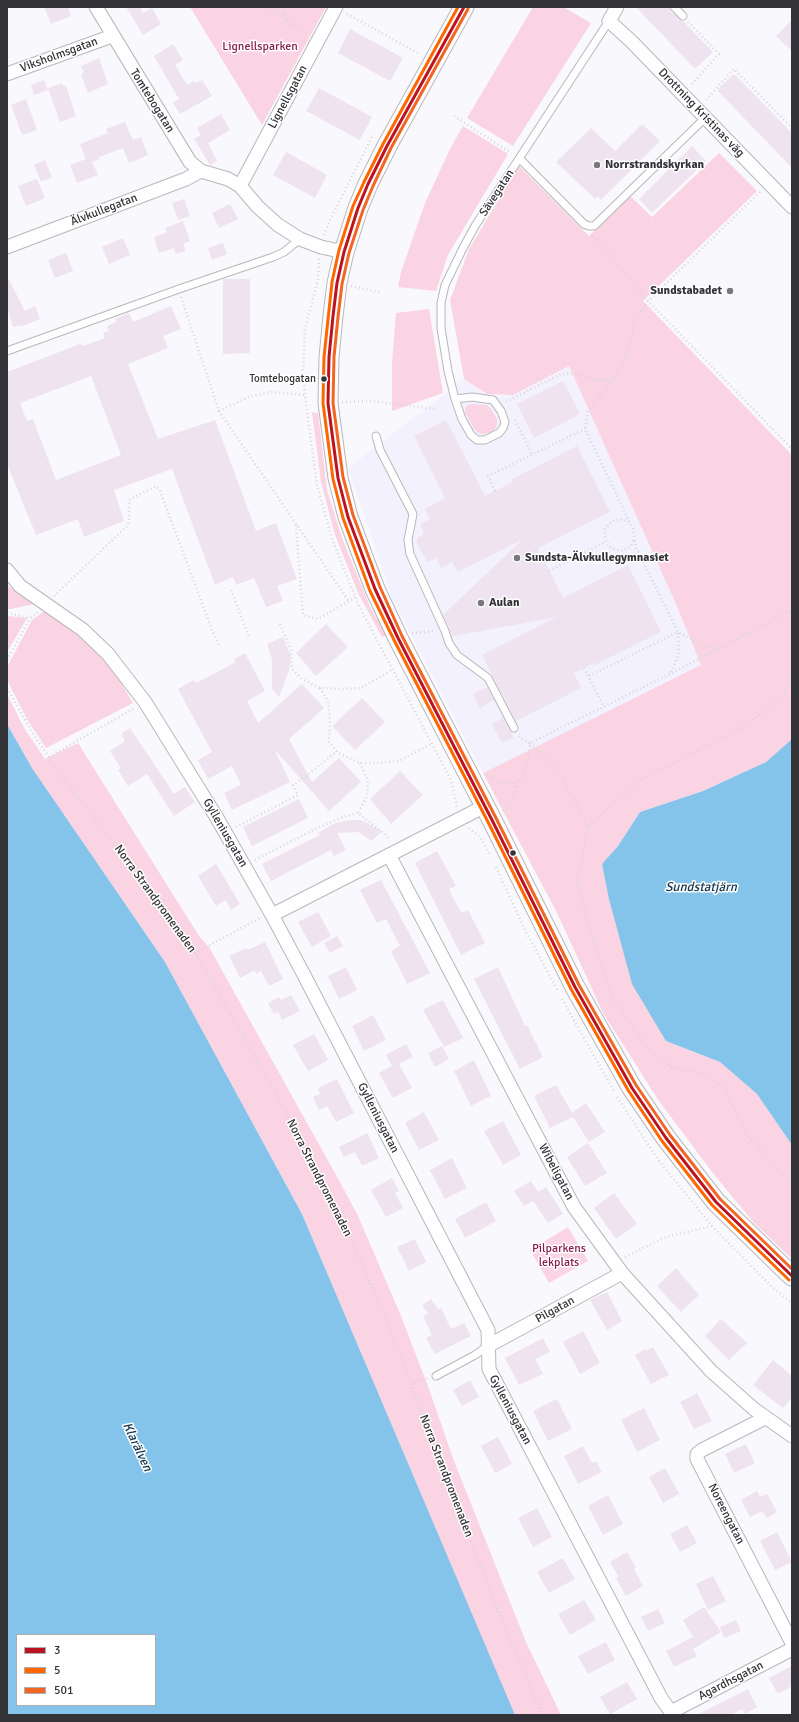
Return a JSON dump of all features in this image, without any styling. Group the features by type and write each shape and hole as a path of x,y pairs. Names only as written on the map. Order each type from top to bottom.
{"street":[{"name":"Tomtebogatan","path":"96,7 112,36 190,162 201,171 228,179 240,186 258,207 278,225 300,239 321,248 344,252"},
{"name":"Lignellsgatan","path":"240,186 336,7"},
{"path":"464,7 387,146 358,208 344,252 337,283 333,316 328,364 328,403 338,478 348,517 375,589 398,638 575,987 632,1088 666,1138 716,1202 792,1276"},
{"name":"Sävegatan","path":"609,21 617,7"},
{"name":"Drottning Kristinas väg","path":"609,21 632,42 792,207"},
{"name":"Viksholmsgatan","path":"7,74 112,36"},
{"name":"Älvkullegatan","path":"7,247 186,179 201,171"},
{"name":"Gylleniusgatan","path":"7,570 20,586 84,630 108,654 144,702 225,832 272,915 488,1330 489,1369 661,1698 672,1714"},
{"path":"272,915 393,853 488,813"},
{"name":"Wibeligatan","path":"393,853 574,1207 622,1273 711,1371 765,1418 792,1436"},
{"name":"Pilgatan","path":"488,1346 622,1273"},
{"name":"Noreengatan","path":"765,1418 702,1450 697,1454 697,1459 792,1643"},
{"name":"Agardhsgatan","path":"672,1714 792,1649"}],"lane":[{"path":"674,7 683,16"},
{"name":"Sävegatan","path":"455,398 472,397 493,400 502,411 504,422 503,428 499,433 485,440 477,440 471,435 462,419 455,398 448,371 441,328 442,303 445,285 463,248 609,21"},
{"path":"520,159 584,224 590,226 598,222 701,113"},
{"path":"7,351 179,289 273,258 284,252 300,239"},
{"path":"376,436 380,450 413,514 408,540 410,554 449,643 457,655 488,678 514,728"},
{"path":"436,1376 475,1355 488,1346"}],"path":[{"path":"266,7 318,41"},
{"path":"284,7 284,13 287,21"},
{"path":"336,7 420,54"},
{"path":"682,94 719,54 683,16"},
{"path":"701,113 734,69 792,128"},
{"path":"454,116 520,159"},
{"path":"670,674 679,654 678,632 636,548 634,534 630,523 585,429 588,411 615,378 625,360 636,318 648,301 769,183"},
{"path":"590,226 589,231 648,301 792,449"},
{"path":"347,285 382,293"},
{"path":"179,289 219,411 348,600"},
{"path":"509,408 505,402 561,374 580,373 598,380 615,378"},
{"path":"219,411 251,396 273,392 305,395"},
{"path":"346,402 370,401 435,410"},
{"path":"512,415 533,456"},
{"path":"495,491 488,476 533,456 585,429"},
{"path":"7,660 30,618 36,615 45,604 128,525 129,500 156,486 160,490 212,630 220,647"},
{"path":"630,523 622,519 612,521 605,529 605,542 611,548 621,551 630,547 634,540"},
{"path":"296,525 302,615 318,619 348,600 356,597"},
{"path":"549,571 605,542"},
{"path":"231,590 249,637"},
{"path":"530,743 670,674 792,610"},
{"path":"7,613 30,618"},
{"path":"280,624 291,650 292,669 302,678 320,688 341,690 361,688 392,670"},
{"path":"678,632 696,642 717,649"},
{"path":"589,676 678,632"},
{"path":"584,668 604,707"},
{"path":"792,676 782,698 740,729 638,781 588,826 577,886 612,996 651,1053 671,1068 702,1073 723,1087 750,1138 792,1183"},
{"name":"Norra Strandpromenaden","path":"7,688 49,757 170,916 195,953 261,1067 336,1205 383,1312 435,1451 493,1598 542,1715"},
{"path":"320,688 328,701 330,720 329,742 337,751 360,763 399,761 431,744"},
{"path":"49,757 144,702"},
{"path":"514,728 521,739 530,743 544,755 561,777 588,826"},
{"path":"488,813 505,810 514,800 517,783 524,772 528,758 530,743"},
{"path":"225,832 298,795 293,785 337,751"},
{"path":"244,865 313,830 343,817 358,813 367,796 368,781 360,763"},
{"path":"358,813 385,834 393,853"},
{"path":"195,953 263,917 272,915"},
{"path":"614,1262 666,1237 712,1226"},
{"path":"411,1384 436,1376"}],"shaded area":[{"name":"Sundsta-Älvkullegymnasiet","path":"569,366 675,602 701,665 483,773 393,600 348,468 464,379 487,394 513,395"}],"green space":[{"name":"Lignellsparken","path":"190,7 326,7 262,125"},
{"path":"533,7 563,7 591,23 513,146 467,118"},
{"path":"463,126 508,154 448,255 436,291 398,287 401,272 425,203 450,149"},
{"path":"719,153 757,191 643,301 792,455 792,739 766,762 703,791 640,812 618,846 602,865 666,1041 720,1062 757,1094 792,1145 792,1259 754,1223 712,1172 659,1101 603,1013 558,915 483,773 701,665 675,602 569,366 513,395 487,394 464,379 450,300 469,249 519,166 589,236 630,196 652,217"},
{"path":"429,309 443,393 392,411 392,362 396,313"},
{"path":"471,404 487,405 491,409 497,419 497,425 490,433 478,433 473,427 465,412 466,406"},
{"path":"312,412 318,413 327,490 342,538 371,609 388,636 382,637 359,595 335,535 321,482"},
{"path":"8,586 34,604 7,609"},
{"path":"44,611 89,644 115,673 133,703 46,748 27,719 7,680 7,667 32,620"},
{"path":"7,616 27,618 7,652"},
{"path":"7,694 24,728 45,759 78,743 199,936 209,947 341,1184 358,1216 401,1316 429,1389 454,1461 526,1642 561,1715 514,1714 302,1214 165,962 32,768 7,724"},
{"name":"Pilparkens lekplats","path":"568,1227 588,1261 549,1283 530,1250"}],"water":[{"name":"Klarälven","path":"7,724 32,768 165,962 302,1214 515,1715 7,1715"},
{"name":"Sundstatjärn","path":"792,739 792,1145 757,1094 720,1062 666,1041 632,984 609,899 602,864 618,846 640,812 703,791 766,762"}],"building":[{"path":"44,7 68,7 71,16 51,24"},
{"path":"126,7 140,7 143,13 152,8 161,24 143,35"},
{"path":"636,7 669,7 670,11 683,21 713,52 695,69"},
{"path":"792,20 792,51 776,36"},
{"path":"350,29 403,58 390,81 338,53"},
{"path":"173,44 183,60 175,65 187,85 194,81 196,83 202,80 212,96 180,114 173,103 179,99 154,56"},
{"path":"99,58 108,84 88,93 81,74 84,72 81,66"},
{"path":"734,74 792,133 792,168 717,90"},
{"path":"44,80 48,90 34,95 31,85"},
{"path":"62,83 63,86 66,86 76,116 60,122 48,88"},
{"path":"319,88 372,117 360,140 306,111"},
{"path":"26,99 37,130 22,135 11,105"},
{"path":"221,114 230,130 208,143 217,161 210,165 194,139 201,135 197,128"},
{"path":"125,122 133,140 141,137 148,155 129,163 123,148 99,157 100,159 92,162 98,175 77,183 70,165 86,159 80,144 108,133 106,129"},
{"name":"Norrstrandskyrkan","path":"642,124 660,141 601,200 598,196 595,199 556,162 591,128 615,151"},
{"path":"692,146 706,161 652,213 639,199"},
{"path":"286,152 327,175 315,198 273,175"},
{"path":"45,160 52,177 41,182 34,165"},
{"path":"37,179 45,198 26,206 18,186"},
{"path":"184,199 190,216 178,220 172,203"},
{"path":"230,204 238,219 219,228 212,213"},
{"path":"183,221 190,241 183,244 186,251 176,254 174,248 159,253 154,237 167,232 165,228"},
{"path":"123,238 130,255 109,264 102,247"},
{"path":"223,243 227,254 212,260 208,248"},
{"path":"66,253 73,271 55,278 48,260"},
{"path":"7,276 25,311 35,306 40,319 22,326 13,327 7,307"},
{"path":"223,279 250,279 250,353 223,354"},
{"path":"171,306 181,329 163,336 168,348 128,364 158,439 215,420 256,531 276,523 297,579 277,586 283,601 266,607 254,578 236,585 233,577 215,585 172,469 114,490 124,521 84,537 78,519 36,535 7,464 7,372 80,344 83,346 105,338 103,333 109,331 107,326 116,322 115,319 129,313 133,322","holes":["91,376 121,455 56,480 33,419 27,421 20,403"]},
{"path":"563,381 580,414 534,438 517,404"},
{"name":"Sundsta-Älvkullegymnasiet","path":"446,420 485,496 513,482 512,479 577,446 610,512 538,548 563,598 628,565 661,632 595,665 594,663 574,673 581,688 516,721 482,655 557,617 453,636 443,615 523,539 458,572 452,562 441,568 436,558 428,562 424,556 417,544 417,539 424,534 420,524 430,519 425,509 445,498 414,436"},
{"path":"326,624 348,647 316,676 296,653"},
{"path":"283,637 291,656 289,670 279,697 272,689 272,659 267,644"},
{"path":"245,653 265,691 247,701 258,723 302,684 324,708 289,739 312,782 339,758 361,782 329,811 276,751 290,782 232,810 224,793 241,785 232,766 208,779 198,760 212,752 178,689 194,680 196,683 236,662 234,659"},
{"path":"487,687 494,700 480,708 473,694"},
{"path":"362,698 385,722 355,750 332,726"},
{"path":"503,718 514,738 502,743 492,724"},
{"path":"130,728 174,794 185,787 195,802 174,816 147,774 128,786 118,770 121,768 110,751 125,741 121,734"},
{"path":"400,771 423,795 391,824 370,799"},
{"path":"299,799 308,818 252,846 243,827"},
{"path":"361,820 382,831 371,841 358,832 337,833 346,850 334,856 331,850 271,881 262,864 322,834 316,834 335,823"},
{"path":"437,851 456,886 449,889 454,900 462,913 468,910 485,943 461,955 415,863"},
{"path":"216,864 240,904 231,910 226,900 216,906 198,876"},
{"path":"381,880 430,973 407,984 391,951 400,946 386,919 377,923 360,890"},
{"path":"318,912 331,936 312,947 298,922"},
{"path":"337,936 343,946 330,953 324,943"},
{"path":"265,942 283,979 269,986 261,971 256,974 255,970 240,978 229,956 246,948 248,950"},
{"path":"346,967 357,990 339,999 328,976"},
{"path":"498,967 525,1026 527,1025 543,1057 520,1069 474,979"},
{"path":"291,995 300,1011 282,1020 278,1012 274,1014 268,1003 279,997 281,1000"},
{"path":"443,1000 463,1038 444,1047 423,1010"},
{"path":"373,1015 386,1040 364,1051 352,1026"},
{"path":"314,1034 328,1060 308,1071 293,1045"},
{"path":"406,1044 413,1057 399,1064 412,1088 393,1098 379,1073 392,1066 386,1055"},
{"path":"442,1046 449,1059 435,1067 428,1053"},
{"path":"474,1060 491,1096 471,1106 454,1071"},
{"path":"337,1079 354,1113 336,1122 327,1106 319,1110 313,1097 320,1094 318,1088"},
{"path":"556,1085 572,1113 586,1103 605,1132 589,1142 573,1117 550,1128 534,1096"},
{"path":"424,1112 439,1140 419,1150 405,1123"},
{"path":"503,1121 521,1155 503,1165 484,1131"},
{"path":"367,1133 379,1158 362,1166 355,1152 344,1157 339,1147"},
{"path":"588,1143 607,1173 585,1186 567,1157"},
{"path":"452,1158 467,1188 445,1199 430,1170"},
{"path":"392,1178 399,1191 395,1193 403,1208 386,1217 371,1190"},
{"path":"531,1181 538,1192 546,1187 563,1214 548,1223 533,1201 524,1206 514,1191"},
{"path":"614,1193 637,1224 616,1239 594,1208"},
{"path":"486,1202 496,1221 465,1238 455,1219"},
{"path":"415,1239 426,1262 409,1271 397,1247"},
{"path":"676,1268 699,1295 681,1312 657,1286"},
{"path":"607,1292 622,1321 607,1330 590,1300"},
{"path":"431,1299 438,1309 441,1308 451,1329 464,1323 471,1336 435,1354 426,1338 432,1335 423,1316 428,1314 422,1305"},
{"path":"721,1319 747,1343 729,1360 705,1336"},
{"path":"583,1331 600,1363 580,1374 563,1342"},
{"path":"543,1338 550,1352 535,1359 543,1374 519,1385 505,1358"},
{"path":"653,1347 669,1375 651,1384 635,1355 645,1349 646,1351"},
{"path":"773,1360 792,1376 792,1397 783,1408 753,1385"},
{"path":"470,1380 479,1397 462,1406 453,1390"},
{"path":"697,1393 712,1421 694,1429 680,1402"},
{"path":"557,1399 572,1429 548,1441 533,1411"},
{"path":"644,1408 660,1440 637,1452 621,1420"},
{"path":"498,1437 512,1464 495,1473 481,1446"},
{"path":"746,1444 755,1463 734,1473 725,1454"},
{"path":"583,1446 592,1463 596,1461 602,1472 578,1484 564,1456"},
{"path":"665,1468 679,1494 663,1503 649,1477"},
{"path":"757,1491 760,1497 767,1494 777,1512 767,1518 762,1511 750,1517 741,1500"},
{"path":"608,1495 623,1524 603,1535 588,1506"},
{"path":"537,1508 552,1537 533,1547 518,1518"},
{"path":"687,1525 697,1543 680,1552 670,1534"},
{"path":"777,1532 792,1562 775,1570 760,1541"},
{"path":"627,1552 636,1568 634,1569 643,1586 626,1596 616,1578 619,1577 610,1562"},
{"path":"563,1558 575,1579 549,1593 537,1572"},
{"path":"713,1576 726,1601 708,1610 696,1584"},
{"path":"584,1600 596,1620 570,1635 558,1614"},
{"path":"704,1607 721,1632 693,1649 697,1656 674,1667 666,1651 693,1637 683,1620"},
{"path":"658,1609 665,1623 648,1631 641,1617"},
{"path":"736,1620 741,1631 724,1638 720,1627"},
{"path":"606,1642 615,1660 588,1674 578,1656"},
{"path":"792,1666 792,1686 778,1694 769,1678"},
{"path":"627,1682 637,1699 610,1714 600,1697"},
{"path":"748,1689 757,1707 745,1714 742,1709 731,1715 697,1715"}],"transit line":[{"name":"5","path":"458,7 383,144 364,182 353,206 339,250 332,282 324,357 323,403 333,479 343,518 370,591 394,640 488,822 571,989 628,1090 662,1141 712,1205 789,1280"},
{"name":"3","path":"464,7 387,146 368,184 358,208 344,252 337,283 333,316 329,357 328,403 338,478 348,517 375,589 398,638 492,820 575,987 632,1088 666,1138 716,1202 792,1276"},
{"name":"501","path":"468,9 391,148 363,210 349,253 342,284 334,357 333,403 343,477 353,515 380,587 402,636 496,818 579,985 636,1085 670,1135 720,1199 792,1269"}],"place":[{"name":"Norrstrandskyrkan","path":"597,165"},
{"name":"Sundstabadet","path":"730,291"},
{"name":"Tomtebogatan","path":"324,379"},
{"name":"Sundsta-Älvkullegymnasiet","path":"517,558"},
{"name":"Aulan","path":"481,603"}]}
